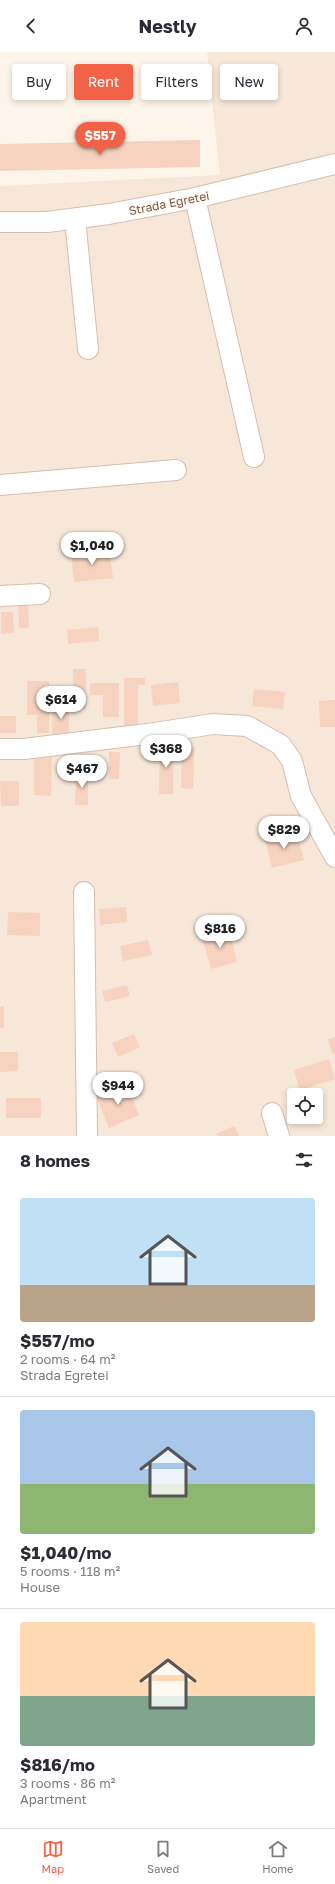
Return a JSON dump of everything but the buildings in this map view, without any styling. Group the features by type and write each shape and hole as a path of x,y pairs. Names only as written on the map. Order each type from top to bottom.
{"street":[{"name":"Strada Egretei","path":"0,222 47,222 75,219 195,198 335,164"},
{"path":"195,198 254,457"},
{"path":"75,219 88,350"},
{"path":"0,485 176,470"},
{"path":"0,596 40,594"},
{"path":"0,749 24,749 101,740 213,724 247,726 282,745 292,761 301,796 335,857"},
{"path":"84,892 87,1136"},
{"path":"272,1113 279,1136"}],"shaded area":[{"path":"207,52 335,52 335,1136 0,1136 0,186 220,175 212,99 212,64 208,64"}]}
